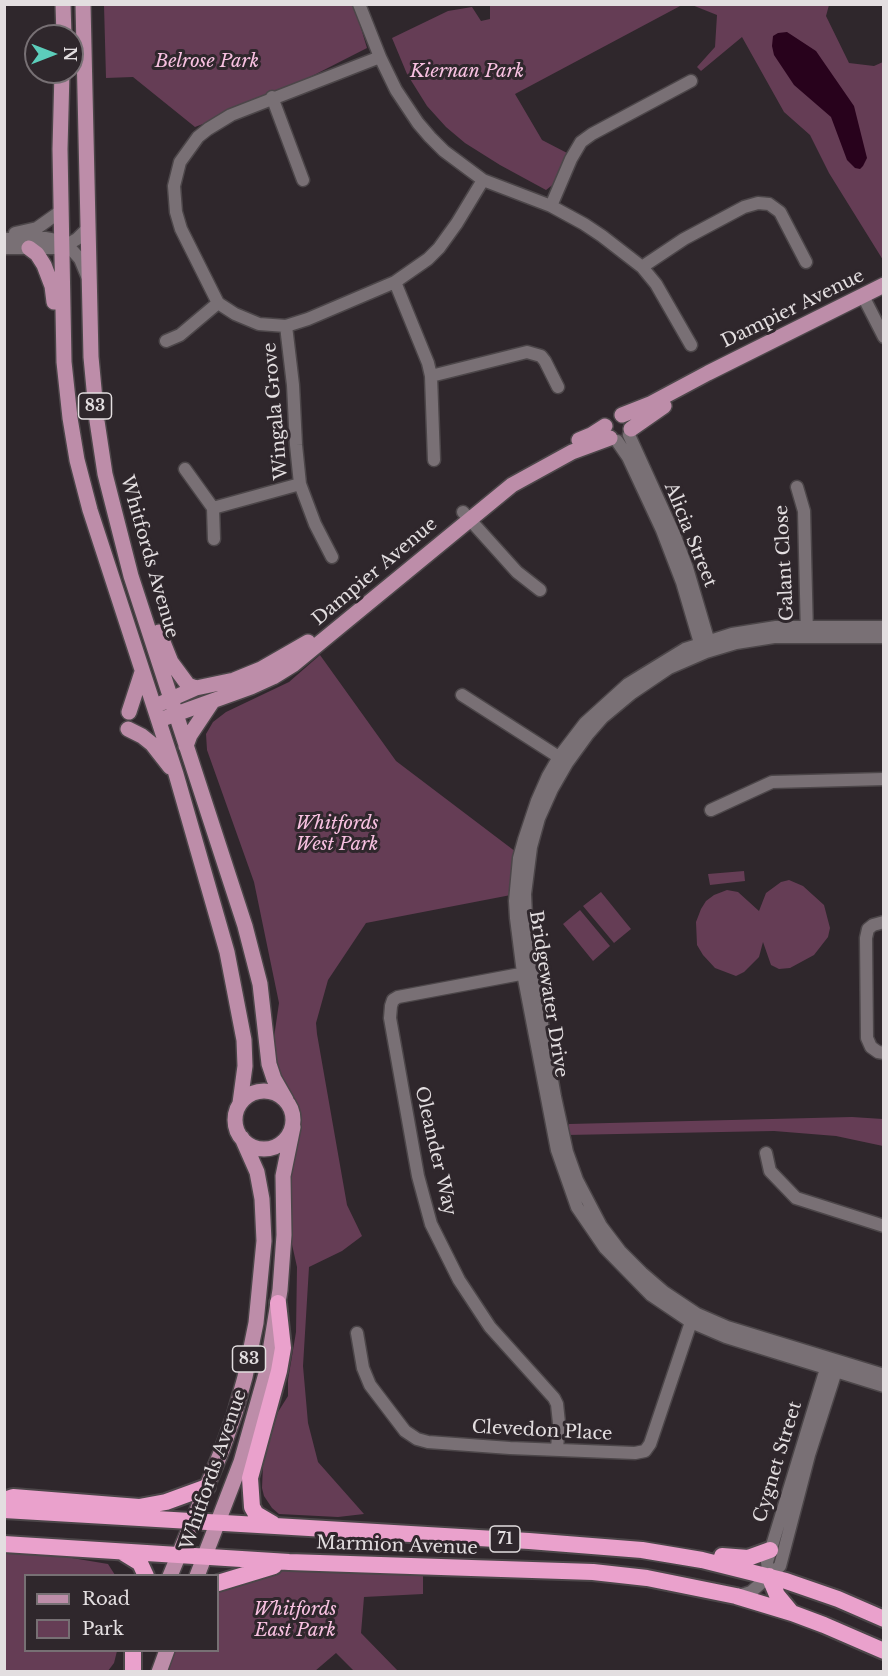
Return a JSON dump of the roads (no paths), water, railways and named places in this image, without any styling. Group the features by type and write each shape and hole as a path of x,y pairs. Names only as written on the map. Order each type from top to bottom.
{"highway":[{"path":"273,1525 262,1519 252,1507 250,1478 283,1348 278,1303"},
{"path":"4,1500 13,1497 139,1508 166,1502 207,1487"},
{"name":"Marmion Avenue","path":"4,1510 529,1540 642,1550 702,1560 770,1576 838,1599 884,1619"},
{"name":"Marmion Avenue","path":"4,1544 289,1562 593,1572 647,1578 736,1596 792,1613 824,1624 884,1651"},
{"path":"642,1550 656,1545 740,1559 771,1550"},
{"path":"118,1551 135,1559 146,1574"},
{"path":"219,1583 289,1562"},
{"path":"770,1576 777,1595 792,1613"},
{"path":"133,1652 133,1671"}],"main road":[{"path":"63,4 64,24"},
{"name":"Whitfords Avenue","path":"83,4 91,357 100,445 110,499 131,576 245,926 260,984 268,1064 286,1100"},
{"name":"83","path":"63,84 61,211 64,357 70,418 81,476 176,774 227,952 237,994 245,1053 240,1103 235,1121 236,1129 242,1138"},
{"path":"28,248 37,254 52,285 57,345 64,357"},
{"name":"Dampier Avenue","path":"155,713 173,707 212,702 273,677 294,664 466,515 492,489 526,466 561,447 591,435 618,434 658,410 865,300 884,285"},
{"name":"Dampier Avenue","path":"618,434 610,417 616,414 622,415 650,404 708,373 865,300 884,295"},
{"name":"Dampier Avenue","path":"173,707 196,688 243,676 295,651 466,515"},
{"path":"131,576 153,614 171,662 188,685 196,688"},
{"path":"129,712 143,671"},
{"path":"186,747 190,735 212,702"},
{"path":"128,729 152,744 176,774"},
{"path":"240,1103 252,1093 261,1090 270,1091 286,1100"},
{"name":"83","path":"286,1100 292,1112 293,1127"},
{"path":"242,1138 253,1147 269,1149 284,1141 293,1127"},
{"name":"Whitfords Avenue","path":"197,1574 241,1462 267,1370 283,1255 284,1165 293,1127"},
{"name":"Whitfords Avenue","path":"170,1574 222,1450 253,1341 264,1241 262,1199 257,1172 242,1138"},
{"path":"133,1671 140,1652"},
{"path":"159,1671 166,1652"}],"street":[{"path":"359,4 396,90 418,123 444,151 483,180 551,206 602,236 642,267 656,284 692,345"},
{"path":"380,57 272,97 231,115 198,137 180,162 174,197 181,229 218,303 235,314 259,324 286,326 395,282 428,259 439,248 457,224 483,180"},
{"path":"551,206 577,147 586,138 692,81"},
{"path":"272,97 303,180"},
{"path":"642,267 684,238 758,202 770,204 780,212 806,262"},
{"path":"4,234 37,228 61,211"},
{"path":"4,248 62,246 77,239 88,228"},
{"path":"4,239 49,238 80,259 90,284"},
{"path":"395,282 419,338 431,376 434,460"},
{"path":"865,300 884,337"},
{"path":"166,341 180,334 218,303"},
{"name":"Wingala Grove","path":"286,326 300,484 315,524 332,557"},
{"path":"431,376 527,352 535,353 545,361 558,387"},
{"name":"Alicia Street","path":"618,434 674,534 706,646"},
{"path":"185,469 213,508 214,538"},
{"path":"213,508 300,484"},
{"name":"Galant Close","path":"797,487 804,511 807,632"},
{"path":"466,515 517,572 540,590"},
{"name":"Bridgewater Drive","path":"884,627 807,632 706,646 666,659 628,684 585,723 537,801 519,858 516,918 567,1152 589,1206 620,1251 694,1318 833,1365 884,1386"},
{"name":"Bridgewater Drive","path":"807,632 884,637"},
{"path":"462,695 563,760"},
{"path":"711,810 772,782 884,779"},
{"path":"884,922 868,929 866,962 868,1043 874,1050 884,1053"},
{"name":"Oleander Way","path":"528,972 398,997 393,1000 390,1018 418,1176 432,1224 459,1280 490,1327 554,1398 559,1423 557,1449"},
{"path":"766,1153 770,1171 796,1198 884,1226"},
{"name":"Clevedon Place","path":"357,1333 363,1368 370,1385 410,1436 428,1442 635,1453 648,1448 694,1318"},
{"name":"Bridgewater Drive","path":"833,1365 884,1375"},
{"name":"Cygnet Street","path":"770,1576 767,1562 833,1365"},
{"name":"Cygnet Street","path":"736,1596 751,1592 780,1566 833,1365"}],"park label":[{"name":"Belrose Park","path":"207,62"},
{"name":"Kiernan Park","path":"467,72"},
{"name":"Whitfords West Park","path":"337,834"},
{"name":"Whitfords East Park","path":"295,1620"}]}
